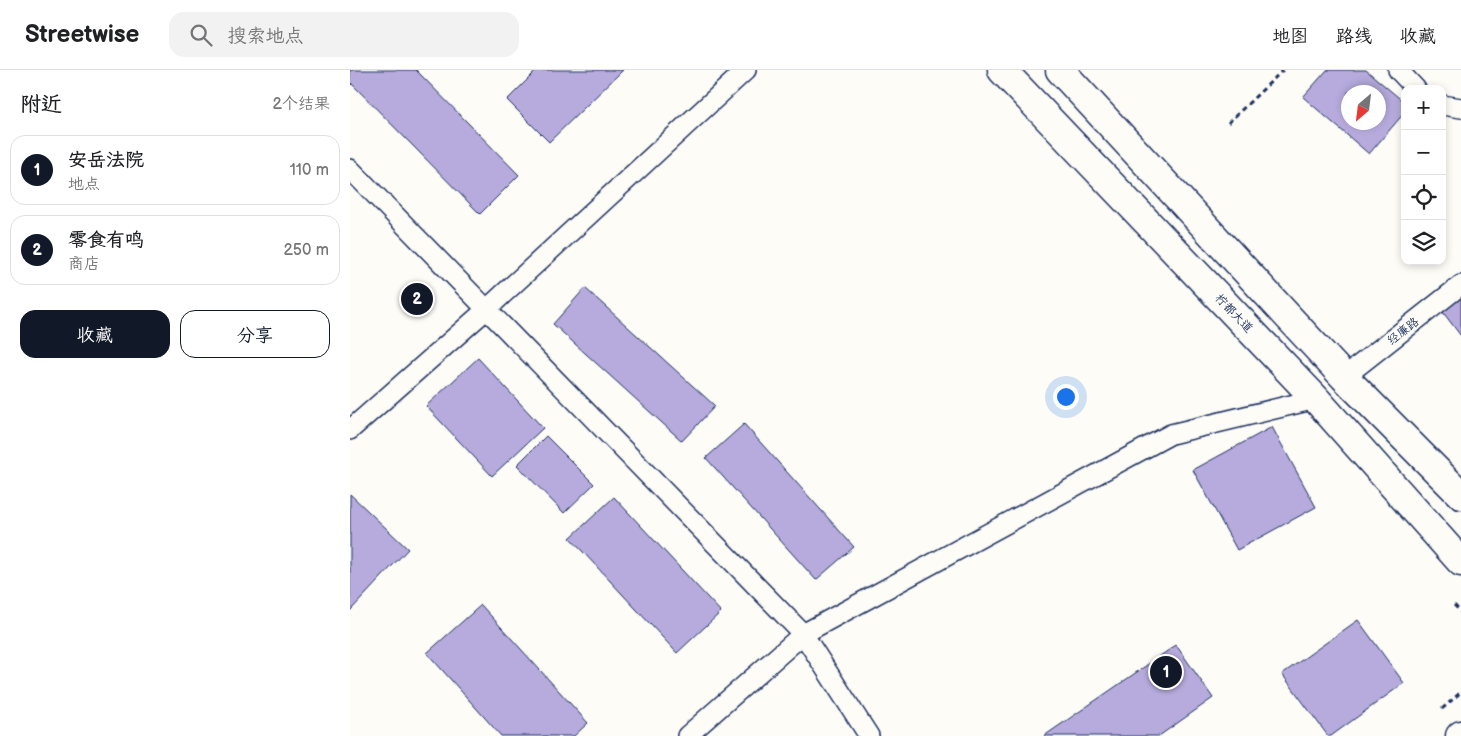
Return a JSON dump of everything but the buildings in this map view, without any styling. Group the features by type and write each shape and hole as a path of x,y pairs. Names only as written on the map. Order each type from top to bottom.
{"highway":[{"name":"柠都大道","path":"1002,70 1316,399 1461,562"},
{"path":"1060,70 1344,377 1461,495"}],"street":[{"path":"350,430 487,309 746,70"},
{"path":"1398,70 1412,85"},
{"path":"1446,106 1461,108"},
{"path":"350,169 804,634 869,736"},
{"name":"经廉路","path":"1344,377 1461,285"},
{"path":"687,736 804,634 1171,434 1316,399"}],"path":[{"path":"1228,123 1283,70"},
{"path":"1454,605 1461,612"},
{"path":"1442,709 1461,692"}],"place":[{"name":"零食有鸣","path":"417,299"},
{"name":"安岳法院","path":"1166,672"}]}
